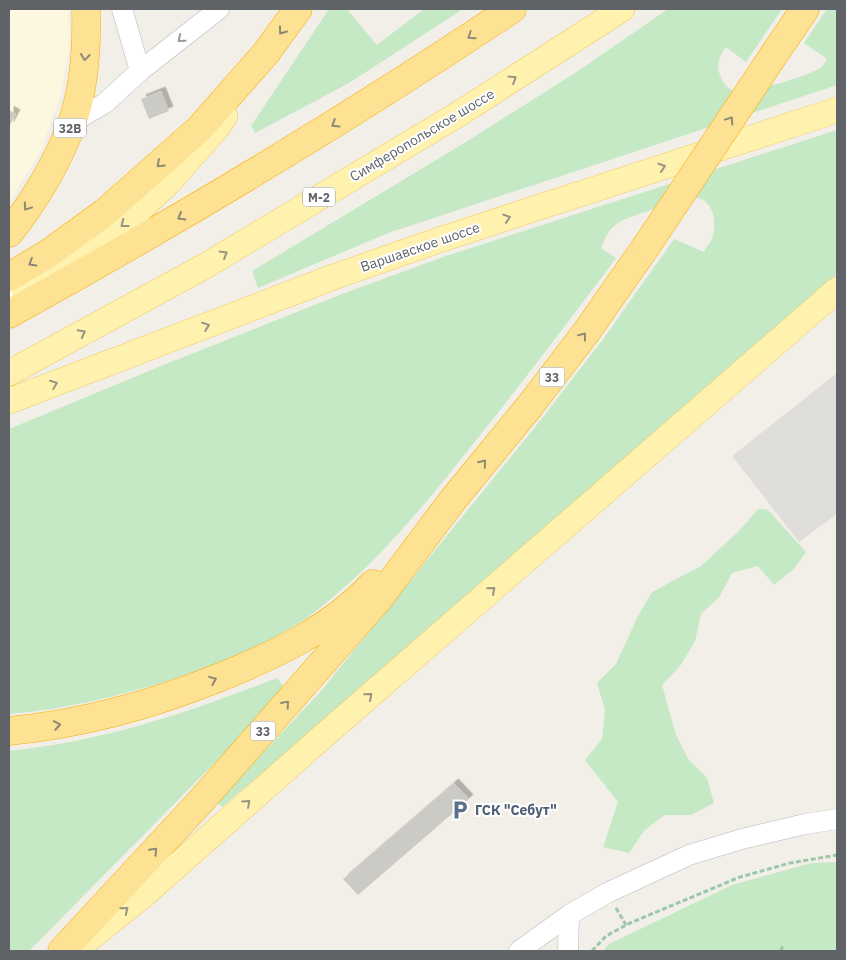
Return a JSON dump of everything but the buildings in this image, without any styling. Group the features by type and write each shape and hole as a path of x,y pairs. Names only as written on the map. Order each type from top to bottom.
{"highway":[{"name":"32B","path":"9,233 39,189 60,152 73,122 82,84 85,57 86,9"},
{"path":"9,277 65,242 104,213 199,129 266,53 298,9"},
{"path":"9,314 131,246 295,149 428,65 512,9"},
{"name":"33","path":"62,951 201,801 376,602 452,501 576,346 645,248 805,9"},
{"name":"33","path":"9,731 82,721 132,708 188,690 273,655 327,623 367,590 452,501"}],"main road":[{"name":"Симферопольское шоссе","path":"9,373 205,266 457,114 567,46 622,9"},
{"path":"9,302 127,222 170,181 216,129 266,53"},
{"name":"Варшавское шоссе","path":"9,401 336,276 451,236 837,110"},
{"path":"73,951 146,893 320,738 837,290"}],"street":[{"path":"122,9 140,71"},
{"path":"73,122 105,103 140,71 219,9"},
{"path":"9,292 40,282 131,246"},
{"path":"519,951 569,915 607,893 689,854 805,824 837,819"},
{"path":"568,951 569,915"}],"path":[{"path":"592,951 606,936 630,923 740,877 790,863 837,855"},
{"path":"781,951 783,945"}],"shaded area":[{"path":"9,9 68,9 70,43 60,97 41,150 9,200"},
{"path":"837,373 837,514 799,542 732,456"}],"green space":[{"path":"329,9 347,9 377,45 424,9 463,9 349,83 255,133 251,126"},
{"path":"668,9 782,9 746,62 726,47 719,60 718,67 722,81 730,89 742,91 792,80 821,67 827,59 804,43 827,9 837,9 837,85 388,233 258,288 252,271 466,142 578,71"},
{"path":"837,130 837,274 222,807 217,802 321,691 540,421 604,338 674,239 704,252 711,241 714,222 712,210 704,201 699,198 692,198 676,201 625,219 612,228 601,248 616,258 509,398 402,530 363,570 304,620 266,642 226,660 164,682 107,698 9,714 9,429 342,294 446,256"},
{"path":"758,509 768,510 806,552 794,569 774,585 758,566 732,573 720,596 701,614 695,641 680,666 662,685 676,735 688,759 707,778 714,803 691,815 664,815 644,831 629,853 603,847 618,802 585,760 602,739 605,710 597,683 616,664 638,616 652,592 701,566 740,530"},
{"path":"277,678 284,687 249,728 29,951 9,951 9,751 113,733 211,703"},
{"path":"837,862 837,951 603,951 609,944 732,885 811,863"}],"place":[{"name":"ГСК \"Себут\"","path":"460,810"}]}
